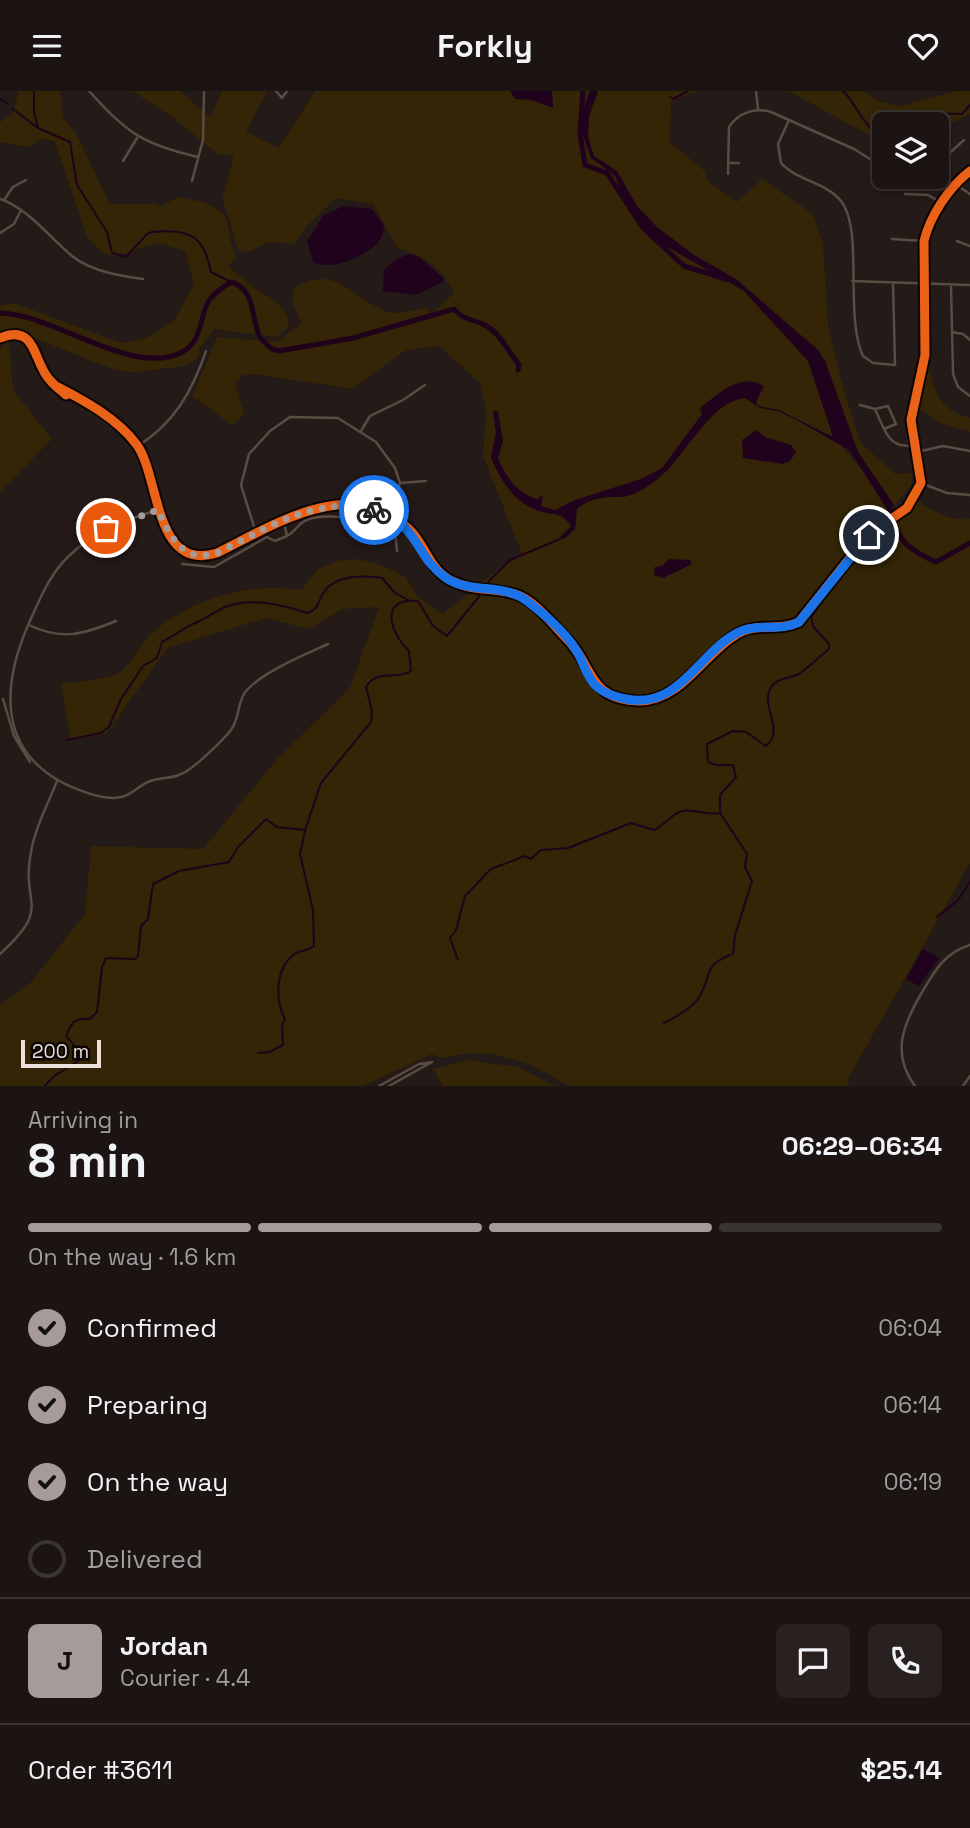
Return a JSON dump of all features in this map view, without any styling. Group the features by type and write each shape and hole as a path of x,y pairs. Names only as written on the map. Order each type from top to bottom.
{"street":[{"path":"89,91 117,122 137,138 164,149 198,157"},
{"path":"192,181 206,111 204,91"},
{"path":"276,91 282,99 287,91"},
{"path":"756,91 758,109"},
{"path":"727,174 729,127 742,115 758,109 854,149 872,160"},
{"path":"789,120 778,144 779,158 786,168 830,192 845,207 851,229 854,318 863,356 873,363 895,365 893,283"},
{"path":"123,161 137,138"},
{"path":"949,153 964,140"},
{"path":"727,163 739,163"},
{"path":"0,338 17,335 32,343 43,371 58,387 134,441 138,446 158,510 174,542 185,551 197,556 217,553 310,509 335,505 373,509 407,527 426,557 446,578 466,586 520,596 570,642 598,688 610,695 639,701 671,690 741,631 758,627 784,628 799,622 869,535 907,507 922,483 911,420 925,355 923,241 927,227 942,203 970,171"},
{"path":"949,179 970,194"},
{"path":"26,180 13,187 2,200 21,210 75,258 114,276 143,279"},
{"path":"905,194 928,195 942,203"},
{"path":"0,233 14,224 21,210"},
{"path":"892,239 923,241"},
{"path":"957,241 970,246"},
{"path":"852,281 970,285"},
{"path":"951,285 955,381 970,396"},
{"path":"952,332 963,334 970,340"},
{"path":"138,446 170,422 195,382 206,351"},
{"path":"361,431 369,416 403,400 425,385"},
{"path":"860,405 875,408 888,406 896,421 895,425 884,429"},
{"path":"875,408 895,445 915,445"},
{"path":"256,533 241,485 249,454 266,435 290,417 338,418 376,442 395,468 400,484 392,517"},
{"path":"917,452 943,446 970,451"},
{"path":"400,484 426,481"},
{"path":"922,483 947,493 970,495"},
{"path":"5,679 44,589 69,555 110,525 158,510"},
{"path":"182,564 210,568 267,537 275,541 287,536 310,519 350,517 396,531 397,551"},
{"path":"283,520 287,536"},
{"path":"28,624 50,633 71,636 116,621"},
{"path":"15,750 57,781 114,798 130,794 152,780 185,773 230,730 240,701 255,683 294,659 328,643"},
{"path":"10,742 3,696 14,736 32,765"},
{"path":"0,954 22,934 30,917 30,854 57,781"},
{"path":"915,1086 901,1056 904,1025 939,964 952,953 970,945"},
{"path":"379,1086 424,1062 432,1062 389,1086"},
{"path":"963,1086 970,1076"}],"shaded area":[{"path":"19,91 60,91 63,118 76,133 110,204 157,204 160,207 178,197 208,204 221,212 228,225 237,257 228,266 280,305 286,314 289,327 276,337 214,329 199,349 199,356 190,363 132,372 98,364 25,335 0,334 0,306 14,303 121,343 146,338 174,321 194,284 185,251 158,243 115,256 101,252 87,237 55,142 42,138 30,147 0,142 0,122 12,115"},
{"path":"132,91 180,91 210,117 222,91 267,91 246,132 279,148 315,91 698,91 671,101 670,142 706,172 705,179 737,202 762,179 813,214 823,244 828,326 860,442 895,474 913,473 911,486 894,505 881,490 852,437 825,361 834,438 867,475 893,521 917,501 950,517 970,518 970,863 850,1075 847,1086 569,1086 532,1065 494,1054 468,1053 441,1058 432,1054 363,1086 0,1086 0,1005 31,982 85,914 91,846 203,849 279,757 350,688 379,607 343,609 308,629 266,618 167,648 107,733 71,741 61,684 100,679 119,673 154,631 187,609 243,590 301,590 317,570 336,561 356,559 381,565 406,577 417,596 443,614 492,574 522,554 483,456 486,409 480,383 439,346 406,350 352,389 255,374 243,375 235,383 244,415 232,425 192,396 217,337 277,342 302,323 292,302 295,287 310,280 334,281 377,307 394,313 428,307 430,315 454,293 444,277 431,264 398,249 373,204 336,198 308,225 294,244 268,242 249,252 239,251 222,200 234,155 219,155 171,116"},
{"path":"510,91 552,91 553,108 532,100 515,99"},
{"path":"590,91 598,91 589,116 588,137 594,156 617,171 637,206 657,227 694,255 736,279 818,350 825,361 858,452 894,505 888,510 849,450 795,419 778,411 760,408 745,398 720,409 670,468 647,487 627,496 593,500 582,505 577,509 575,529 564,539 559,538 571,526 565,519 524,504 504,483 491,457 496,433 493,411 498,411 503,441 498,458 505,472 524,493 537,499 543,495 541,506 555,510 575,500 641,479 662,468 702,414 700,408 722,391 738,383 755,382 764,386 756,402 758,406 779,410 833,437 808,361 744,291 666,246 645,230 628,207 615,176 591,158 582,133 582,113"},
{"path":"788,91 861,91 881,102 900,106 957,91 970,91 970,114 949,124 949,112 872,112 872,136"},
{"path":"344,206 372,209 384,225 380,239 374,247 348,261 329,265 313,262 307,241 324,215"},
{"path":"410,254 419,257 443,278 443,282 415,295 383,291 384,270 396,259"},
{"path":"9,340 13,390 52,439 0,492 0,349"},
{"path":"928,365 940,399 951,410 970,418 970,432 937,422 918,407"},
{"path":"756,430 765,437 791,445 796,452 790,461 783,464 743,458 742,440"},
{"path":"669,559 690,560 692,564 663,578 654,575 655,567 662,566"},
{"path":"923,949 939,958 919,986 906,979"},
{"path":"468,1060 518,1067 555,1086 443,1086 433,1069"}],"waterway":[{"path":"34,91 34,112 38,128"},
{"path":"583,91 580,133 585,165 607,173 643,228 684,266 729,280"},
{"path":"670,97 673,99 688,91"},
{"path":"843,91 872,129"},
{"path":"0,99 8,104"},
{"path":"949,114 962,114 970,105"},
{"path":"12,108 38,128 70,142 77,185 107,232 112,253 126,257 152,232 186,233 199,242 211,272 231,282"},
{"path":"0,313 45,323 119,352 164,358 190,347 197,336 209,300 231,282 239,285 248,297 259,335"},
{"path":"261,339 272,349 279,351 353,338 454,309 461,316 493,331 519,364 518,370"},
{"path":"888,503 903,540 915,551 936,562 970,543"},
{"path":"458,960 450,938 456,930 465,896 491,869 525,856 531,859 541,850 568,848 631,823 654,830 682,811 720,813 720,795 736,777 733,765 708,762 707,744 733,731 746,732 766,746 773,733 768,703 770,689 779,680 799,674 829,649 829,644 813,626 811,617 860,552 867,550 880,557 886,555 886,549 878,544 878,536 893,526"},
{"path":"488,582 510,560 560,539"},
{"path":"67,740 101,733 109,727 121,699 143,666 157,658 162,642 223,608 254,602 308,613 316,607 329,586 342,579 359,577 382,578 394,592 408,600"},
{"path":"45,1086 83,1055 66,1036 74,1022 90,1019 97,1012 102,967 106,958 135,959 138,956 141,926 148,919 153,884 179,871 229,862 238,847 266,819 277,827 305,830 321,783 371,722 372,711 366,687 375,678 411,671 409,651 397,635 391,618 397,605 405,601 418,601 433,626 447,636 481,594"},
{"path":"664,1023 693,1004 700,996 713,966 733,954 735,935 752,881 745,867 747,854 720,813"},
{"path":"258,1053 269,1052 283,1045 282,1024 285,1019 279,1003 280,977 287,961 293,955 314,946 313,910 300,854 305,831"},
{"path":"937,917 958,900 970,882"}],"cycle path":[{"path":"58,387 111,419 137,445 162,519 170,536 181,549 196,555 217,553 287,519 337,505 362,506 386,513 415,535 444,576 467,586 515,594 536,607 576,649 600,688 621,699 653,699 680,685 725,642 744,630 799,622 868,535 907,508 921,483 911,420 925,355 924,241 941,203 970,171"},
{"path":"0,338 20,335 26,339 48,378 66,395"}],"way so far":[{"path":"106,528 158,510 174,542 191,554 204,556 217,553 274,523 310,509 335,505 374,510"}],"route":[{"path":"374,510 407,527 426,557 446,578 466,586 513,593 527,601 576,649 590,679 598,688 610,695 639,701 671,690 741,631 758,627 784,628 805,618 869,535"}]}
